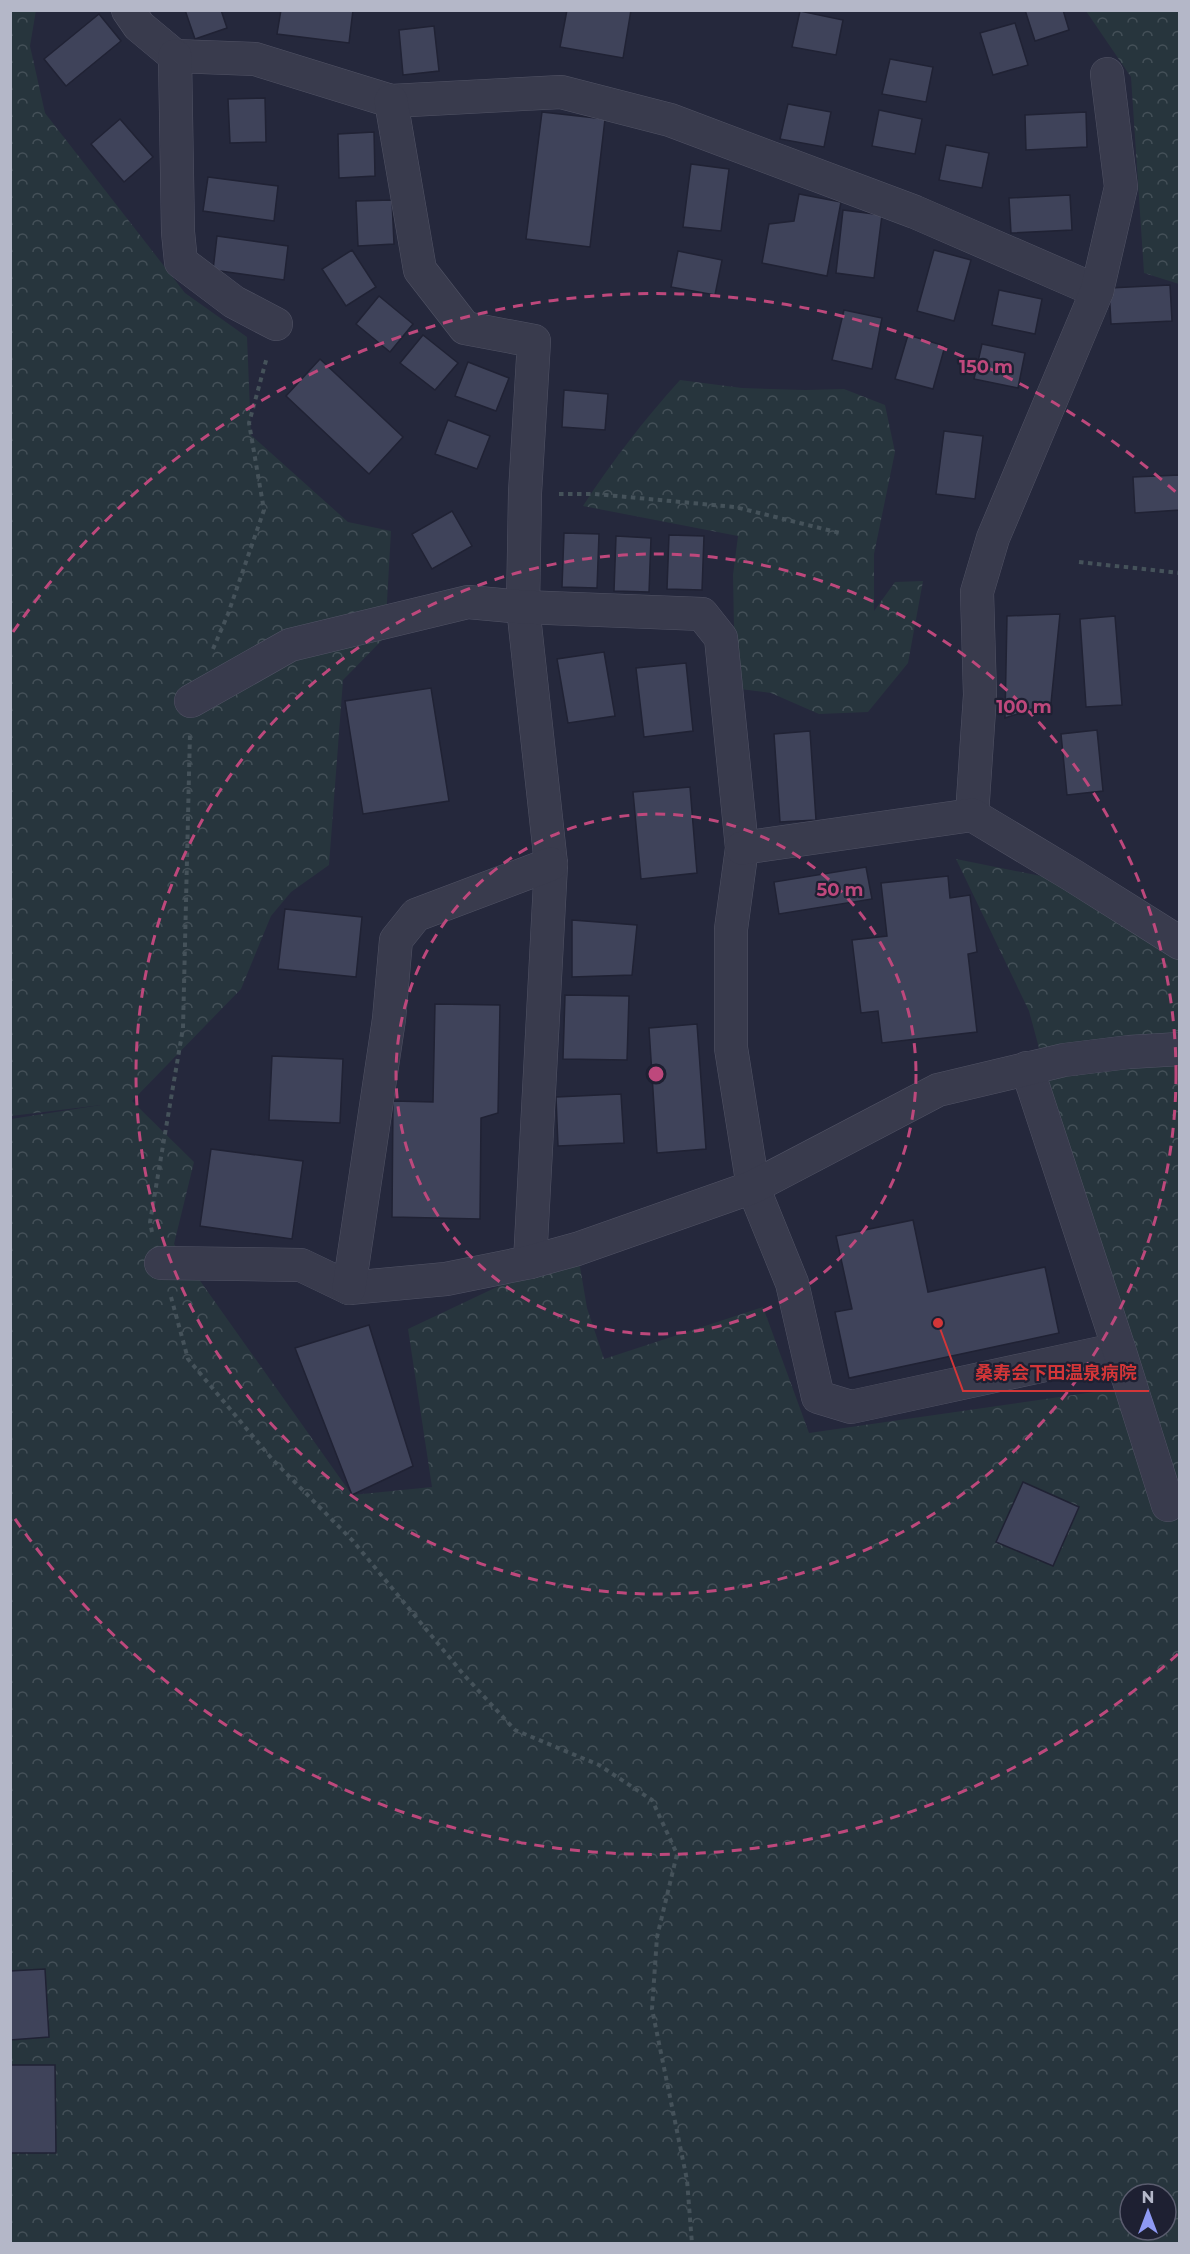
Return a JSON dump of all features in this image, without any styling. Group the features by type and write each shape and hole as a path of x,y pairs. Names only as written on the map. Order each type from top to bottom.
{"street":[{"path":"129,10 139,26 175,56 255,59 392,101 561,92 670,120 915,212 1097,291"},
{"path":"175,56 178,232 181,262 234,302 276,324"},
{"path":"972,814 980,695 977,592 993,538 1097,291 1121,187 1107,74"},
{"path":"392,101 420,270 465,328 534,341 525,493 524,607 551,864 530,1262"},
{"path":"191,701 290,645 468,602 524,607 702,614 721,638 742,848 731,929 731,1048 753,1187 792,1282 818,1397 852,1407 1119,1349"},
{"path":"742,848 972,814 1179,943"},
{"path":"350,1288 388,1019 396,940 416,915 551,864"},
{"path":"161,1263 301,1265 350,1288 446,1279 530,1262 577,1249 753,1187 938,1090 1064,1060 1179,1049"},
{"path":"1027,1068 1168,1505"}],"path":[{"path":"276,324 249,423 264,510 228,614 191,701 183,1028 150,1222 188,1359 272,1459 353,1541 472,1683 515,1730 599,1765 652,1800 677,1854 657,1937 652,2009 687,2180 692,2244"},
{"path":"525,493 596,494 735,507 840,533"},
{"path":"1079,562 1179,573"}],"green space":[{"path":"36,10 30,46 45,113 185,293 247,337 251,435 348,522 391,531 385,637 343,680 329,865 291,892 271,916 241,989 132,1101 194,1162 174,1244 352,1495 432,1487 408,1329 577,1249 587,1308 604,1359 763,1307 809,1433 1122,1388 1130,1384 1029,1011 956,859 1056,879 1179,947 1180,2243 11,2244 11,1119 101,1105 11,1116 10,11"},
{"path":"1086,11 1179,11 1179,284 1144,273 1131,77"},
{"path":"680,380 742,388 844,389 885,405 895,452 874,554 874,611 895,582 923,581 908,663 868,712 819,714 771,693 740,689 734,628 733,575 738,536 583,506 629,441"}],"building":[{"path":"185,10 221,10 227,28 195,39"},
{"path":"281,10 353,10 349,43 277,34"},
{"path":"567,10 631,10 623,58 560,47"},
{"path":"1025,10 1063,10 1069,30 1035,41"},
{"path":"800,11 843,20 836,55 792,47"},
{"path":"99,14 121,41 66,86 44,59"},
{"path":"1015,23 1028,65 993,75 980,33"},
{"path":"434,26 439,71 403,75 399,30"},
{"path":"890,59 933,67 926,102 882,94"},
{"path":"265,98 266,142 230,143 228,99"},
{"path":"788,104 831,112 824,147 780,139"},
{"path":"879,110 922,119 915,154 872,146"},
{"path":"542,112 605,119 590,247 526,239"},
{"path":"1086,112 1087,147 1026,150 1025,115"},
{"path":"120,119 153,157 124,182 91,144"},
{"path":"374,132 375,176 339,178 338,134"},
{"path":"946,145 989,153 982,188 939,180"},
{"path":"691,164 729,169 721,231 683,227"},
{"path":"208,177 278,186 274,221 203,211"},
{"path":"799,194 841,202 827,276 762,263 769,224 794,221"},
{"path":"1070,195 1072,230 1011,233 1009,198"},
{"path":"392,200 394,244 358,246 356,201"},
{"path":"843,210 882,215 874,278 836,273"},
{"path":"217,236 288,246 284,280 213,270"},
{"path":"352,250 376,287 346,306 322,269"},
{"path":"934,250 971,260 954,321 917,311"},
{"path":"678,251 722,260 715,295 671,287"},
{"path":"1170,285 1172,321 1111,324 1109,288"},
{"path":"999,290 1042,299 1035,334 992,325"},
{"path":"379,296 413,324 390,352 356,324"},
{"path":"844,310 882,318 872,369 832,360"},
{"path":"423,335 458,363 435,390 400,363"},
{"path":"908,335 945,346 933,389 895,379"},
{"path":"982,344 1025,353 1018,388 974,379"},
{"path":"320,359 403,437 369,474 286,396"},
{"path":"468,362 509,378 496,411 455,396"},
{"path":"564,390 608,394 605,430 562,427"},
{"path":"448,420 490,436 477,469 435,454"},
{"path":"944,431 983,436 975,499 936,494"},
{"path":"1180,475 1180,510 1135,513 1133,477"},
{"path":"452,511 472,546 432,569 412,534"},
{"path":"564,533 599,534 597,588 562,587"},
{"path":"669,535 704,536 702,590 667,589"},
{"path":"616,536 651,538 649,592 614,591"},
{"path":"1060,614 1051,703 1005,718 1007,616"},
{"path":"1115,616 1122,705 1086,707 1080,619"},
{"path":"604,652 615,716 568,723 557,659"},
{"path":"686,663 693,731 644,737 636,668"},
{"path":"431,688 449,801 363,814 345,701"},
{"path":"1097,730 1103,791 1067,795 1061,734"},
{"path":"810,731 816,820 780,822 774,734"},
{"path":"690,787 697,873 641,879 633,792"},
{"path":"866,867 872,899 779,914 774,882"},
{"path":"948,876 950,898 970,895 977,952 968,954 977,1032 882,1043 878,1011 861,1013 852,940 887,936 881,883"},
{"path":"285,909 362,917 356,977 278,969"},
{"path":"572,920 637,925 632,975 572,977"},
{"path":"565,995 629,996 627,1060 563,1059"},
{"path":"435,1004 500,1005 498,1113 481,1118 480,1219 392,1217 393,1101 433,1102"},
{"path":"697,1024 706,1149 657,1153 649,1028"},
{"path":"272,1056 343,1059 340,1123 269,1120"},
{"path":"621,1094 624,1143 558,1146 556,1097"},
{"path":"211,1149 303,1161 292,1239 200,1226"},
{"path":"913,1220 928,1292 1045,1267 1059,1333 849,1378 835,1312 852,1309 836,1236"},
{"path":"369,1325 413,1466 352,1495 295,1348"},
{"path":"1023,1482 1079,1507 1053,1566 996,1542"},
{"path":"45,1969 49,2037 10,2040 10,1971"},
{"path":"10,2065 55,2065 56,2153 10,2153"}],"place":[{"name":"桑寿会下田温泉病院","path":"938,1323"}]}
